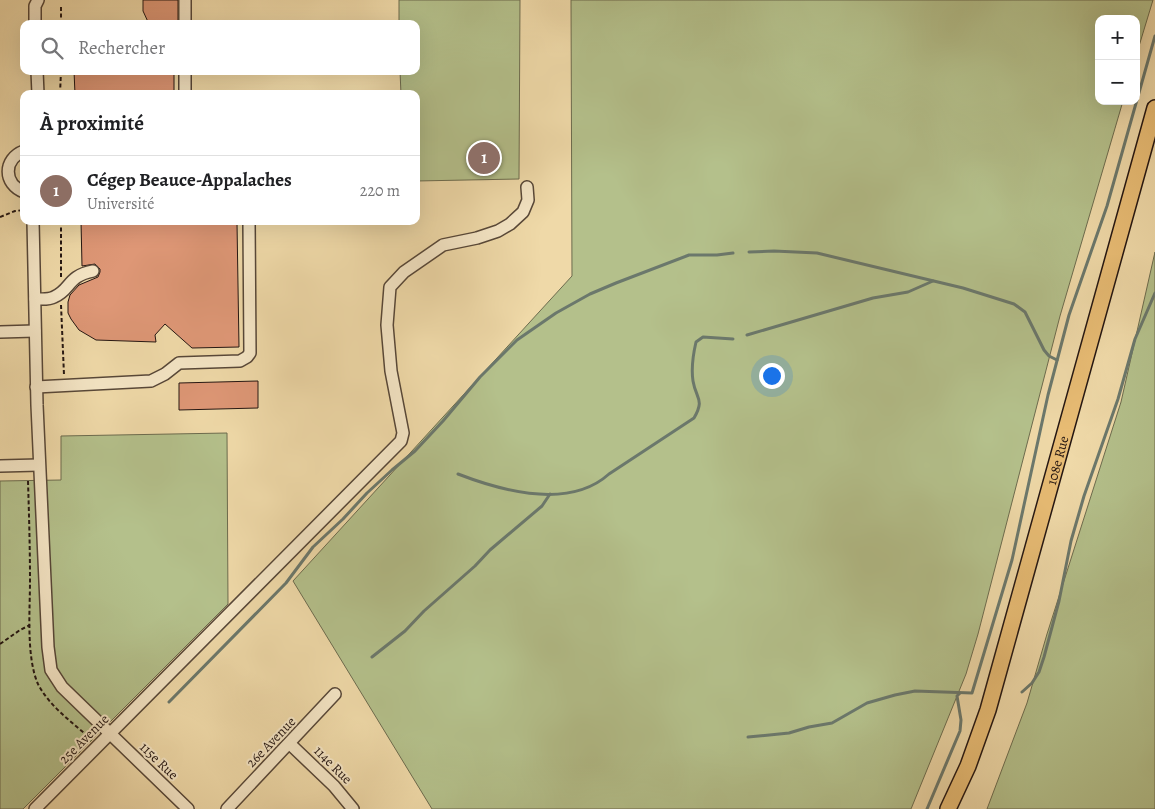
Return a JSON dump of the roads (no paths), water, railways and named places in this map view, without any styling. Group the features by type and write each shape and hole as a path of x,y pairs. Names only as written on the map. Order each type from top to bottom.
{"main road":[{"name":"108e Rue","path":"948,809 968,766 988,710 1155,108"}],"street":[{"path":"35,20 35,6 38,0"},
{"path":"185,0 185,20"},
{"path":"37,75 38,90"},
{"path":"185,75 185,90"},
{"path":"20,152 16,154 4,172 12,185 20,190"},
{"name":"25e Avenue","path":"35,809 401,441 403,433 391,371 387,325 390,287 404,272 443,245 477,238 498,231 510,224 523,212 528,200 527,187"},
{"name":"115e Rue","path":"33,225 39,465 48,647 51,670 62,687 188,809"},
{"path":"36,387 151,381 158,379 179,363 240,362 247,357 250,352 248,225"},
{"path":"34,299 53,298 61,293 73,279 82,273 92,271"},
{"path":"0,332 35,331"},
{"path":"0,466 39,465"},
{"name":"26e Avenue","path":"227,809 335,694"},
{"name":"114e Rue","path":"290,744 334,786 353,809"}],"waterway":[{"path":"748,737 789,733 832,723 867,703 915,691 972,693 1012,560 1048,395 1069,315 1107,206 1155,36"},
{"path":"749,252 817,253 963,288 1014,304 1025,312 1044,350 1049,356 1057,360"},
{"path":"169,702 286,583 313,547 367,493 415,451 480,377 517,340 556,313 590,294 616,283 689,255 733,253"},
{"path":"747,335 873,298 908,292 933,281"},
{"path":"1022,692 1032,683 1039,672 1059,601 1071,541 1084,496 1118,399 1135,339 1155,293"},
{"path":"458,474 495,486 535,494 575,492 593,485 694,418 699,407 699,399 692,376 696,342 703,337 733,339"},
{"path":"372,657 405,631 490,550 542,506 550,494"},
{"path":"927,809 960,731 961,720 957,696 960,693"}],"place":[{"name":"Cégep Beauce-Appalaches","path":"484,158"}]}
